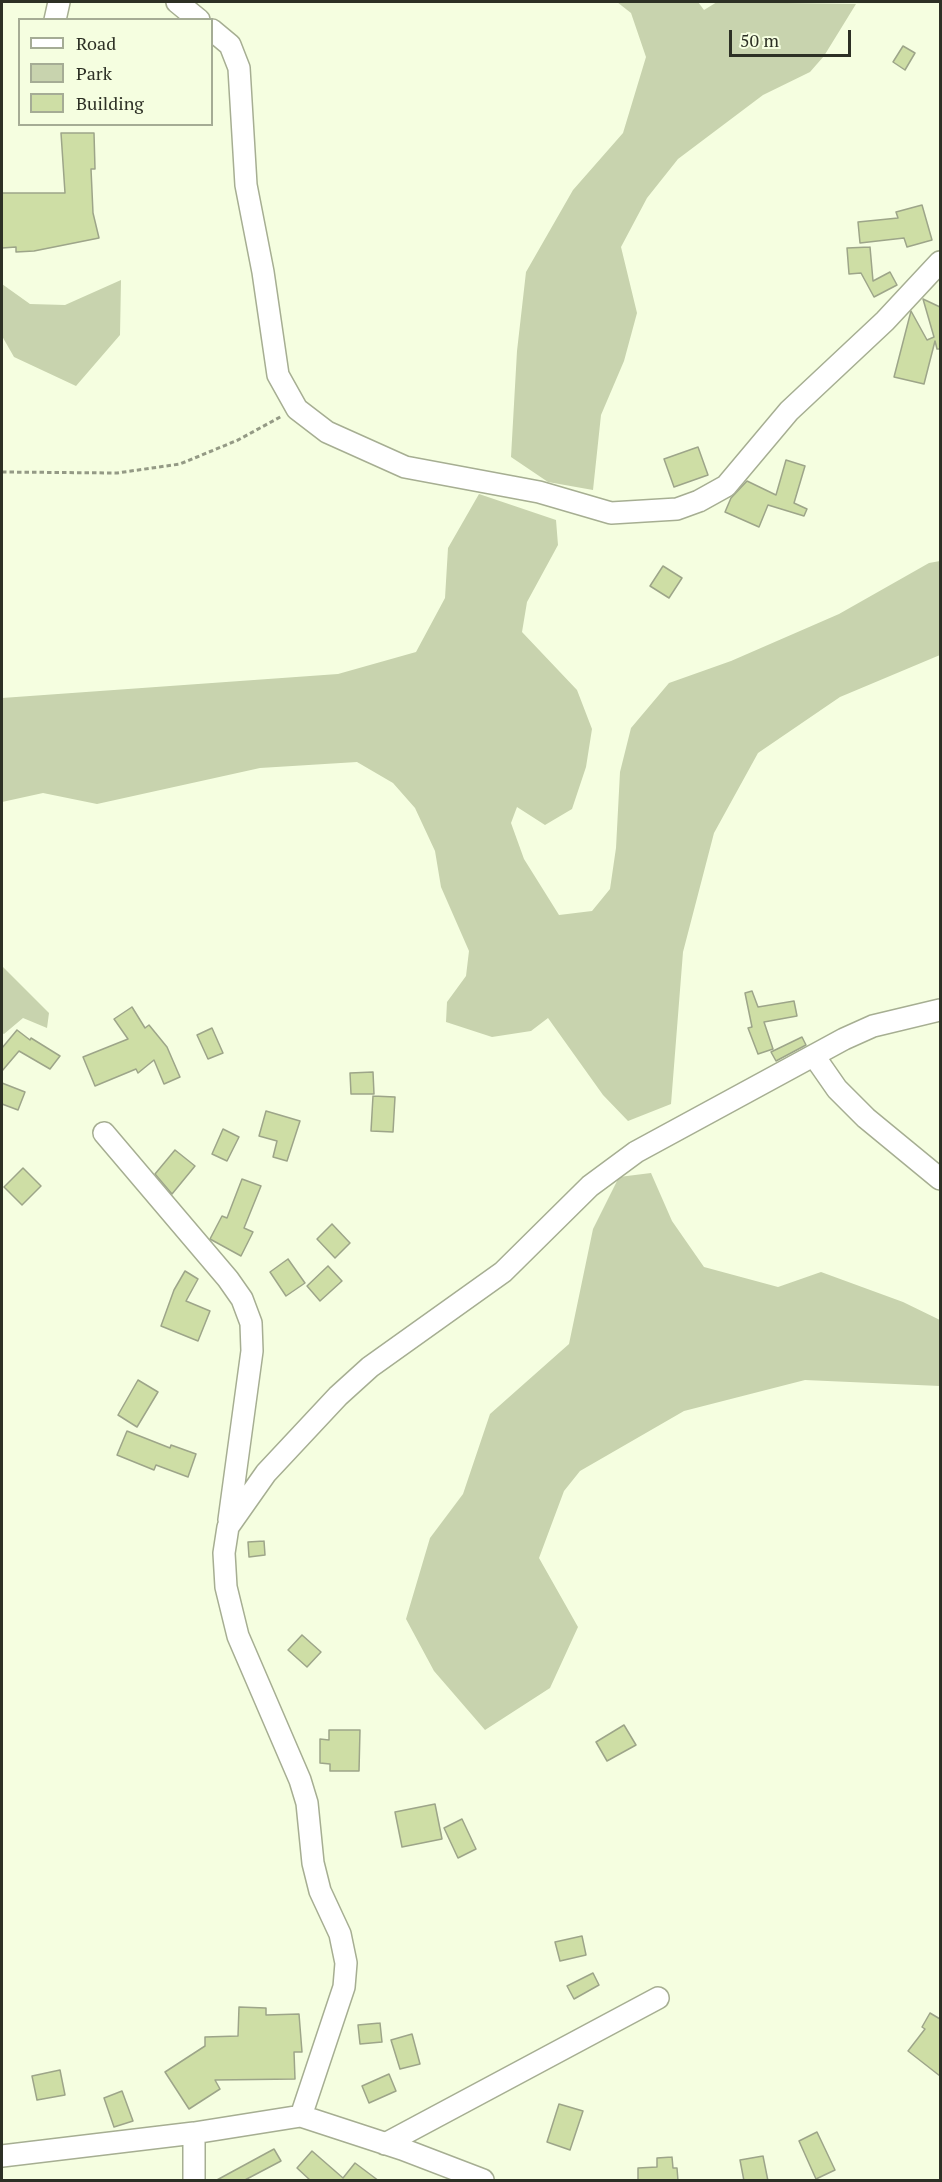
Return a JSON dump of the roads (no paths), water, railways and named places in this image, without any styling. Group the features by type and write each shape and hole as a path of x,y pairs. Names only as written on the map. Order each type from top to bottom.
{"street":[{"path":"55,18 59,2"},
{"path":"177,2 197,18"},
{"path":"213,31 230,45 239,68 246,185 278,375 297,409 327,432 405,467 539,492 611,513 677,509 699,501 726,486 789,411 885,321 940,262"},
{"path":"228,1527 266,1473 338,1396 393,1349 503,1272 590,1186 636,1152 873,1026 940,1010"},
{"path":"814,1056 837,1089 866,1118 940,1179"},
{"path":"104,1132 228,1279 242,1299 251,1323 252,1351 224,1553 226,1587 238,1636 300,1780 307,1803 313,1863 320,1891 340,1934 346,1963 344,1987 301,2116"},
{"path":"386,2144 658,1998"},
{"path":"2,2156 195,2133 301,2116 386,2144 483,2181"},
{"path":"194,2181 195,2133"}]}
